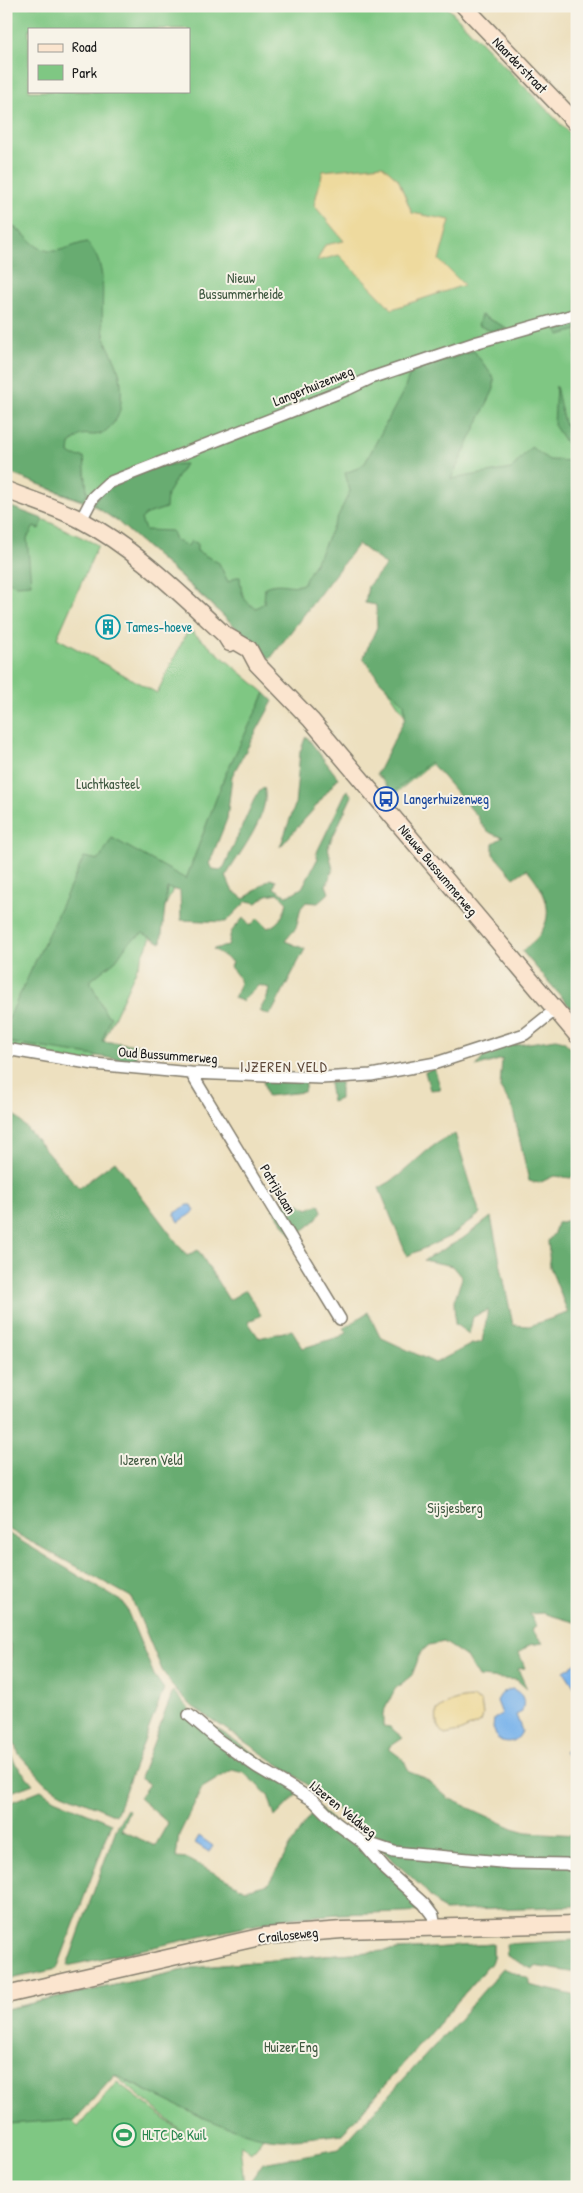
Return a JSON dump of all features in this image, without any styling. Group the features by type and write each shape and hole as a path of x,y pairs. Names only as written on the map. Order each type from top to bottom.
{"main road":[{"name":"Naarderstraat","path":"464,6 577,124"},
{"name":"Nieuwe Bussummerweg","path":"6,490 81,520 124,547 168,582 225,635 239,655 257,664 311,720 577,1035"},
{"name":"Crailoseweg","path":"6,1995 264,1936 342,1930 577,1924"}],"street":[{"name":"Langerhuizenweg","path":"81,520 93,497 108,482 348,389 371,378 478,342 577,314"},
{"name":"Oud Bussummerweg","path":"6,1049 94,1064 191,1073 321,1078 371,1075 436,1063 525,1034 555,1010"},
{"name":"Patrijslaan","path":"191,1073 340,1319"},
{"name":"IJzeren Veldweg","path":"189,1715 217,1739 256,1767 313,1800 336,1823 362,1842 386,1869 424,1904 433,1916 436,1927"},
{"path":"362,1842 394,1852 511,1863 566,1864 577,1867"}],"green space":[{"name":"Nieuw Bussummerheide","path":"6,6 446,6 577,141 577,835 432,763 395,794 380,775 407,719 375,670 474,354 267,655 121,524 95,506 50,489 70,444 76,439 32,317 6,300"},
{"path":"6,225 18,229 37,246 49,251 87,242 95,253 102,275 104,334 117,365 121,387 121,404 117,418 107,430 98,435 80,436 70,444 69,453 74,456 84,457 87,492 86,496 81,500 6,472 6,370 11,355 10,347 6,340"},
{"path":"481,315 507,328 493,332 478,325"},
{"path":"577,320 577,330 560,335 554,327"},
{"path":"6,340 10,347 11,355 6,370"},
{"path":"474,351 494,378 494,389 451,479 511,469 531,447 549,460 577,461 577,1015 522,951 534,941 545,925 547,917 546,900 538,884 527,869 514,878 493,854 493,843 503,837 491,833 485,828 478,817 430,762 393,793 377,774 405,718 404,703 380,681 363,658 377,627 376,605 365,603 368,586 386,565 358,544 270,659 118,522 95,506 94,501 115,481 163,465 185,464 167,494 166,508 147,514 141,519 145,530 172,531 175,540 188,546 191,541 197,543 197,551 219,563 228,582 236,577 240,577 245,599 251,606 256,608 264,603 265,587 276,584 294,586 303,584 320,554 350,491 345,473 365,463 404,390 411,371"},
{"path":"556,386 564,423 577,435 577,445 566,443 554,425"},
{"path":"6,505 43,519 39,529 34,527 27,538 31,584 16,585 6,581"},
{"name":"Luchtkasteel","path":"6,506 42,521 45,520 98,545 57,638 157,693 188,630 190,630 265,693 186,879 179,876 92,1066 6,1046"},
{"path":"265,693 273,701 232,776 227,819 209,864 213,869 220,870 224,867 256,795 264,787 265,797 259,821 226,876 232,890 244,899 270,879 276,881 274,888 287,896 302,888 318,858 316,854 347,790 352,796 328,847 333,870 326,885 329,893 318,903 306,902 301,908 296,928 285,941 305,949 272,1012 269,1015 259,1011 267,998 269,988 259,985 242,1001 234,998 240,981 239,978 230,967 232,962 213,949 228,946 231,932 244,917 250,926 258,918 268,928 276,924 281,918 287,902 278,893 267,895 257,903 247,901 226,922 181,920 180,891 167,888 161,943 143,933 128,943 116,960 90,981 106,1014 111,1017 102,1041 138,1045 135,1062 6,1042 6,1024 84,857 99,860 112,838 186,879 225,775"},
{"path":"306,736 338,778 280,847 295,805 300,752"},
{"path":"556,1039 564,1041 577,1055 577,1171 571,1178 554,1176 539,1183 529,1181 512,1106 500,1088 502,1059 476,1067 487,1052 509,1046"},
{"path":"434,1068 441,1089 430,1090 425,1072"},
{"path":"307,1080 304,1092 267,1096 263,1081"},
{"path":"340,1082 340,1099 332,1102 329,1083"},
{"path":"6,1105 79,1188 115,1161 187,1256 198,1250 229,1300 246,1290 261,1315 248,1322 259,1338 292,1330 303,1348 347,1333 344,1328 368,1312 380,1337 435,1363 472,1344 482,1342 488,1310 473,1317 469,1334 455,1324 454,1301 462,1278 452,1266 424,1260 462,1239 491,1217 513,1325 529,1326 568,1313 550,1267 548,1241 554,1233 557,1223 577,1218 577,1623 543,1613 530,1614 536,1626 532,1630 543,1643 529,1645 519,1653 525,1668 518,1669 527,1689 517,1680 478,1677 465,1656 444,1642 429,1645 421,1652 412,1675 395,1689 383,1713 383,1726 390,1727 403,1738 388,1748 404,1760 409,1772 425,1778 448,1798 513,1828 527,1832 577,1835 576,1906 444,1911 422,1887 334,1806 300,1779 193,1707 176,1691 162,1670 131,1597 6,1528"},
{"path":"455,1134 480,1214 451,1236 407,1256 379,1188 390,1182 434,1146"},
{"path":"291,1199 308,1209 319,1204 322,1211 316,1220 300,1233 299,1245 272,1208"},
{"path":"6,1532 124,1603 154,1675 164,1689 116,1815 58,1791 46,1783 19,1754 9,1733 11,1646 6,1636"},
{"path":"173,1691 191,1711 304,1787 275,1817 268,1795 244,1773 232,1770 202,1788 179,1835 176,1858 188,1859 246,1890 268,1884 297,1834 317,1806 432,1911 339,1914 282,1919 67,1966 116,1829 127,1809 129,1810 121,1830 155,1846 168,1823 139,1798 149,1784 140,1778"},
{"path":"6,1746 15,1763 33,1784 6,1794"},
{"path":"41,1790 54,1799 112,1823 57,1969 6,1980 6,1804"},
{"path":"577,1940 577,1973 534,1966 532,1969 507,1956 506,1944"},
{"name":"Huizer Eng","path":"493,1944 491,1963 342,2134 263,2137 251,2153 240,2144 244,2187 6,2187 6,2009 193,1968 324,1955","holes":["114,2075 183,2132 183,2133 117,2082 78,2127 73,2122","126,2081 255,2134 201,2117"]},
{"name":"Huizer Eng","path":"493,1944 491,1963 342,2134 291,2139 262,2137 205,2118 168,2102 115,2075 73,2122 64,2120 6,2124 6,2009 193,1968 324,1955"},
{"path":"503,1968 529,1979 529,1985 577,1996 577,2187 246,2187 263,2163 339,2149 460,2018"}],"sand":[{"path":"382,165 398,179 412,213 450,220 439,260 464,285 392,309 339,255 317,261 325,245 344,241 314,205 323,171"},
{"path":"473,1698 481,1702 483,1715 481,1722 459,1732 445,1735 437,1724 437,1711 454,1701"}],"water":[{"path":"188,1205 192,1205 195,1211 179,1222 174,1213"},
{"path":"577,1663 577,1691 564,1671"},
{"path":"513,1689 519,1693 523,1701 522,1712 516,1715 522,1731 515,1740 505,1742 497,1739 493,1727 494,1719 502,1714 497,1701 500,1696 503,1692"},
{"path":"577,1741 577,1767 564,1752"},
{"path":"199,1836 213,1846 209,1852 195,1843"}],"place":[{"name":"Tames-hoeve","path":"108,627"},
{"name":"Langerhuizenweg","path":"386,799"},
{"name":"HLTC De Kuil","path":"124,2135"}],"district":[{"name":"IJZEREN VELD","path":"284,1067"}],"park label":[{"name":"IJzeren Veld","path":"151,1460"},
{"name":"Sijsjesberg","path":"455,1508"}]}
